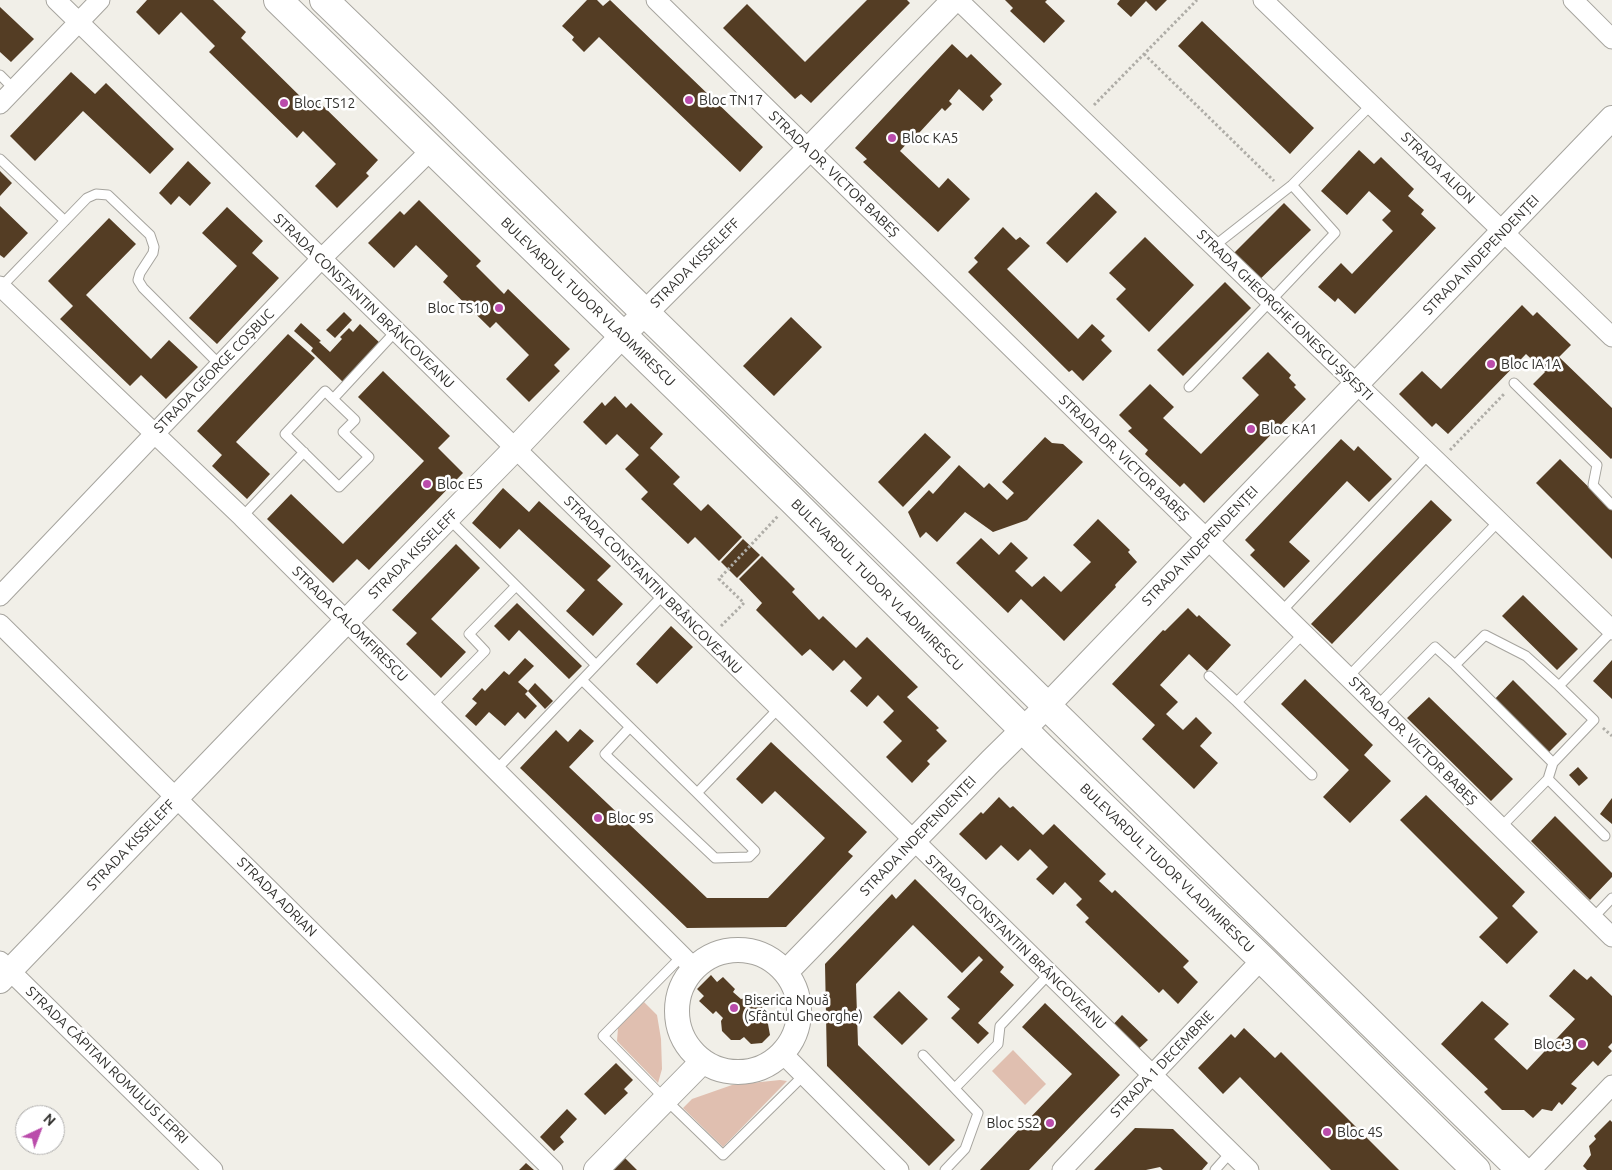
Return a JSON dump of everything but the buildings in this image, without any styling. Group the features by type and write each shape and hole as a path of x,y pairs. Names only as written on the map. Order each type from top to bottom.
{"main road":[{"name":"BULEVARDUL TUDOR VLADIMIRESCU","path":"278,0 792,500 1023,730 1262,959 1476,1170"},
{"path":"324,0 1521,1170"}],"street":[{"name":"STRADA CONSTANTIN BRÂNCOVEANU","path":"56,0 1248,1170"},
{"path":"0,104 100,0"},
{"name":"STRADA DR. VICTOR BABEȘ","path":"656,0 1348,676 1612,937"},
{"name":"STRADA KISSELEFF","path":"3,971 176,798 515,449 622,336 646,314 954,0"},
{"name":"STRADA GHEORGHE IONESCU-ȘIȘEȘTI","path":"958,0 1612,630"},
{"name":"STRADA ALION","path":"1263,0 1612,337"},
{"path":"1573,0 1612,39"},
{"name":"STRADA INDEPENDENȚEI","path":"786,972 1047,706 1612,118"},
{"name":"STRADA GEORGE COȘBUC","path":"0,596 321,259 432,148"},
{"name":"STRADA CALOMFIRESCU","path":"1,287 242,517 688,962"},
{"name":"STRADA ADRIAN","path":"0,624 554,1170"},
{"path":"730,950 751,951 770,959 786,972 795,988 797,996 799,1005 798,1022 793,1039 782,1053 769,1064 753,1070 736,1072 719,1069 703,1061 688,1046 679,1027 677,1006 688,962 730,950"},
{"name":"STRADA 1 DECEMBRIE","path":"1062,1170 1262,959"},
{"name":"STRADA CĂPITAN ROMULUS LEPRI","path":"3,971 214,1170"},
{"path":"782,1053 899,1170"},
{"path":"596,1170 703,1061"},
{"path":"1531,1170 1612,1085"}],"lane":[{"path":"0,75 14,89"},
{"path":"1213,247 1288,188 1372,104"},
{"path":"0,159 65,221"},
{"path":"1189,386 1335,233 1288,188"},
{"path":"1,287 87,198 96,194 108,195 150,235 154,247 153,253 140,273 138,280 143,288 220,365"},
{"path":"333,399 396,332"},
{"path":"1514,383 1598,464 1593,485 1612,505"},
{"path":"325,391 333,399 355,420 343,432 369,457 340,487 285,434 325,391"},
{"path":"242,517 304,452"},
{"path":"1281,612 1434,459"},
{"path":"448,518 596,665"},
{"path":"1348,676 1499,521"},
{"path":"431,706 485,651 469,634 516,586"},
{"path":"496,770 663,595"},
{"path":"1559,686 1612,630"},
{"path":"1237,702 1304,634"},
{"path":"1455,665 1486,635 1526,656 1594,720 1552,763 1548,779 1500,828"},
{"path":"1377,706 1435,646 1552,763"},
{"path":"1209,676 1312,775"},
{"path":"582,680 630,727 697,793 755,851 749,857 715,858 605,754 630,727"},
{"path":"697,793 778,709"},
{"path":"1548,779 1605,836"},
{"path":"1593,918 1612,898"},
{"path":"688,962 603,1036 723,1156 804,1075"},
{"path":"955,1088 998,1044 1000,1026 1048,974"},
{"path":"923,1055 978,1113 965,1149 945,1170"},
{"path":"1215,1170 1231,1152"}],"path":[{"path":"1081,119 1197,0"},
{"path":"1144,54 1288,188"},
{"path":"1434,459 1514,383"},
{"path":"708,640 744,603 719,579 792,500"}],"shaded area":[{"path":"644,1002 657,1015 661,1039 662,1069 658,1083 617,1041 618,1028"},
{"path":"1013,1050 1046,1084 1025,1105 992,1071"},
{"path":"780,1080 787,1081 723,1147 683,1108 692,1099 732,1085"}],"place":[{"name":"Bloc TN17","path":"689,100"},
{"name":"Bloc TS12","path":"284,103"},
{"name":"Bloc KA5","path":"892,138"},
{"name":"Bloc TS10","path":"499,308"},
{"name":"Bloc IA1A","path":"1491,364"},
{"name":"Bloc KA1","path":"1251,429"},
{"name":"Bloc E5","path":"427,484"},
{"name":"Bloc 9S","path":"598,818"},
{"name":"Biserica Nouă (Sfântul Gheorghe)","path":"734,1008"},
{"name":"Bloc 3","path":"1582,1044"},
{"name":"Bloc 5S2","path":"1050,1123"},
{"name":"Bloc 4S","path":"1327,1132"}]}
